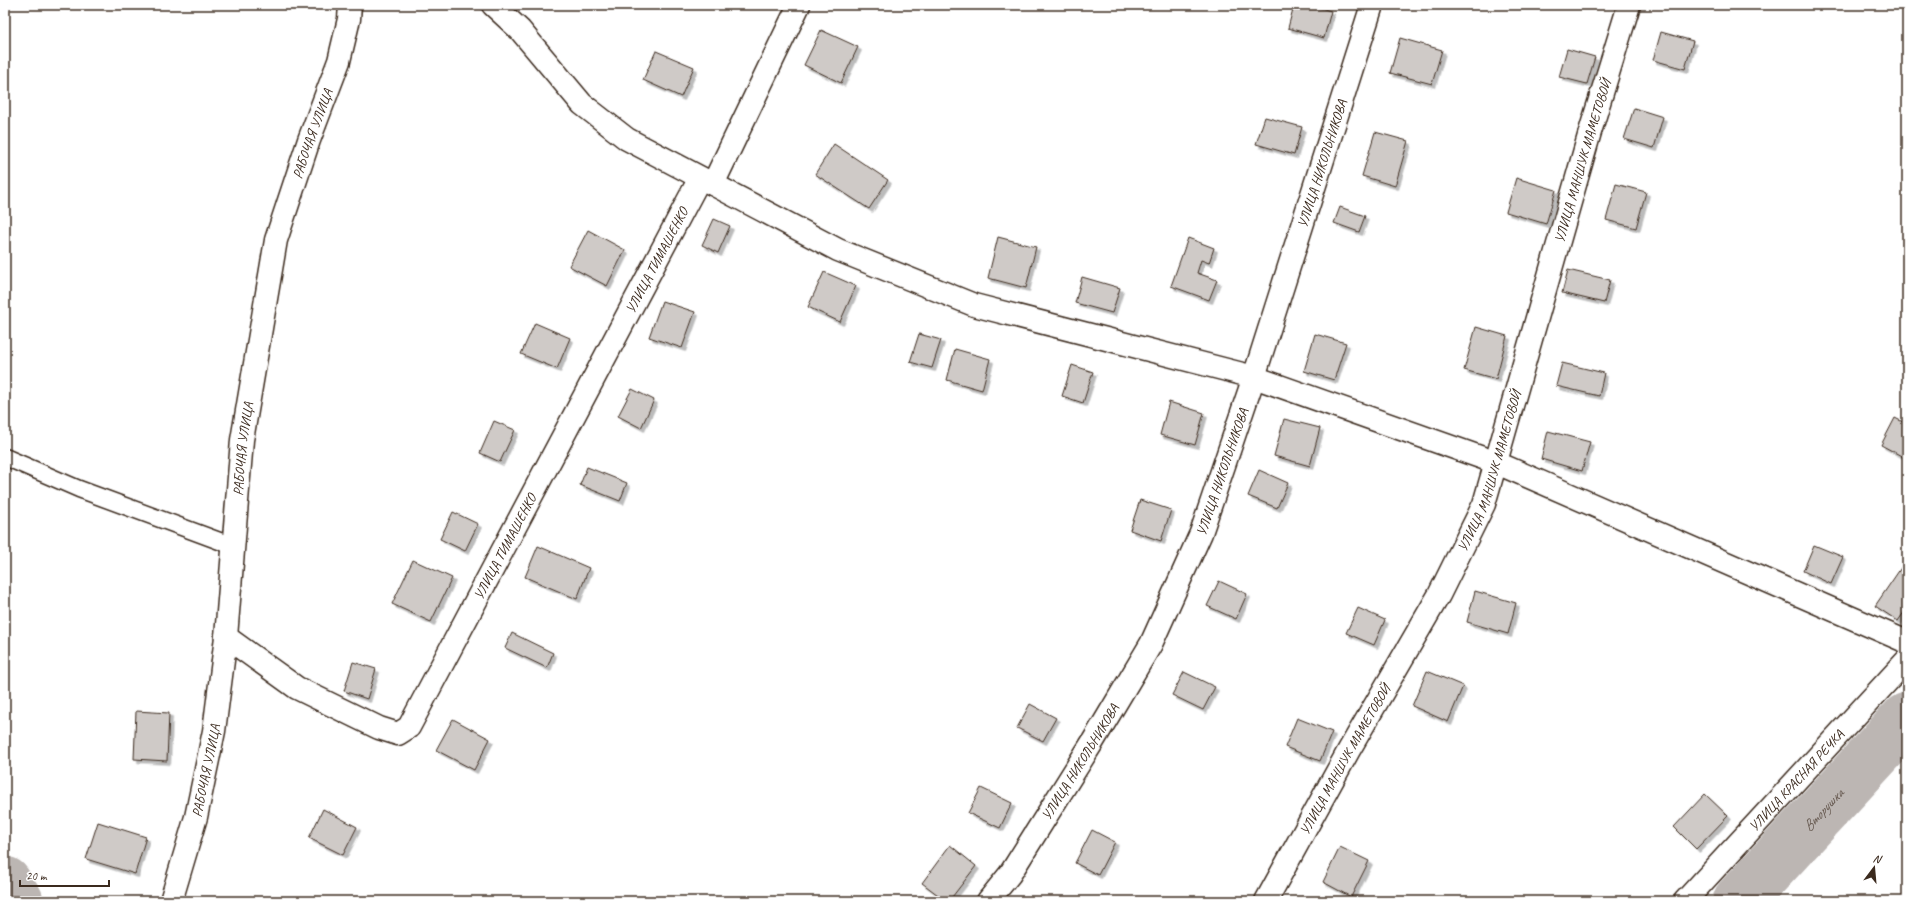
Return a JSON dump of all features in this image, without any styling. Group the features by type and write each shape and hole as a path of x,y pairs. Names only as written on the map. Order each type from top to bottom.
{"street":[{"name":"РАБОЧАЯ УЛИЦА","path":"171,901 196,817 214,731 226,637 242,440 276,240 309,140 339,61 349,19 350,5"},
{"path":"493,5 520,30 582,104 627,139 838,250 974,305 1254,377 1497,463 1907,642"},
{"name":"УЛИЦА ТИМАШЕНКО","path":"226,637 296,688 379,728 398,734 409,727 706,181 799,5"},
{"name":"УЛИЦА НИКОЛЬНИКОВА","path":"988,901 1010,874 1092,743 1151,644 1201,533 1254,377 1372,5"},
{"name":"УЛИЦА МАНШУК МАМЕТОВОЙ","path":"1266,901 1439,595 1484,504 1497,463 1586,147 1630,5"},
{"name":"УЛИЦА КРАСНАЯ РЕЧКА","path":"1685,901 1907,660"}],"lane":[{"path":"5,457 79,489 233,546"}],"building":[{"path":"1294,5 1310,5 1331,11 1324,38 1288,28"},
{"path":"821,30 858,47 841,83 804,65"},
{"path":"1661,32 1693,41 1685,69 1653,60"},
{"path":"1400,38 1442,50 1432,84 1390,73"},
{"path":"1567,49 1595,57 1587,84 1559,77"},
{"path":"656,51 694,67 681,97 643,80"},
{"path":"1634,108 1663,117 1654,148 1624,139"},
{"path":"1265,117 1302,127 1294,155 1256,144"},
{"path":"1375,132 1408,141 1395,186 1362,176"},
{"path":"834,144 888,180 869,209 815,174"},
{"path":"1516,178 1556,190 1546,224 1506,212"},
{"path":"1616,184 1646,192 1636,228 1606,220"},
{"path":"1340,207 1365,216 1359,232 1334,223"},
{"path":"714,219 730,226 718,253 702,245"},
{"path":"588,230 625,250 607,286 569,266"},
{"path":"998,237 1036,247 1026,288 988,278"},
{"path":"1188,238 1214,248 1209,263 1201,260 1197,273 1217,280 1209,300 1171,286"},
{"path":"1568,270 1610,280 1604,303 1562,293"},
{"path":"824,272 856,286 840,322 808,307"},
{"path":"1082,277 1120,288 1112,313 1075,303"},
{"path":"662,301 695,312 682,348 649,337"},
{"path":"535,323 570,338 557,369 521,354"},
{"path":"1476,327 1507,336 1496,379 1464,370"},
{"path":"919,334 941,340 932,368 910,362"},
{"path":"1315,334 1346,343 1334,380 1304,371"},
{"path":"955,349 990,359 982,390 947,380"},
{"path":"1562,363 1604,373 1599,396 1556,386"},
{"path":"1072,365 1093,372 1083,403 1062,396"},
{"path":"632,389 654,400 641,428 618,416"},
{"path":"1169,402 1204,413 1195,445 1160,435"},
{"path":"1895,418 1907,424 1907,459 1881,445"},
{"path":"1284,419 1320,428 1310,466 1274,456"},
{"path":"494,421 515,430 500,462 480,453"},
{"path":"1548,431 1590,442 1582,471 1541,459"},
{"path":"587,467 627,483 620,501 580,485"},
{"path":"1259,470 1288,483 1277,508 1248,496"},
{"path":"1140,500 1171,510 1161,541 1130,530"},
{"path":"453,512 478,524 465,551 440,539"},
{"path":"1814,545 1843,557 1831,584 1803,571"},
{"path":"538,546 589,568 577,599 525,577"},
{"path":"1907,559 1907,608 1898,621 1875,606"},
{"path":"413,560 452,578 431,622 392,604"},
{"path":"1219,581 1247,594 1236,619 1207,606"},
{"path":"1475,591 1516,603 1508,634 1467,622"},
{"path":"1358,608 1385,620 1374,645 1346,633"},
{"path":"512,633 553,653 547,668 505,648"},
{"path":"353,662 376,669 367,699 344,691"},
{"path":"1427,671 1463,686 1448,722 1412,706"},
{"path":"1184,672 1215,687 1203,710 1172,695"},
{"path":"1030,704 1056,718 1043,741 1017,728"},
{"path":"136,711 169,713 167,761 134,759"},
{"path":"1297,718 1332,732 1320,761 1285,747"},
{"path":"453,719 490,739 474,770 436,750"},
{"path":"981,788 1012,803 1000,828 968,813"},
{"path":"1705,794 1728,816 1696,849 1674,827"},
{"path":"323,809 357,827 343,855 309,838"},
{"path":"98,822 146,837 135,874 86,859"},
{"path":"1092,830 1115,842 1098,875 1075,863"},
{"path":"950,845 976,866 949,901 946,901 922,883"},
{"path":"1340,847 1369,861 1351,897 1323,882"}],"waterway":[{"name":"Вторушка","path":"1739,901 1907,719"},
{"name":"Вторушка","path":"5,883 17,901"}]}
